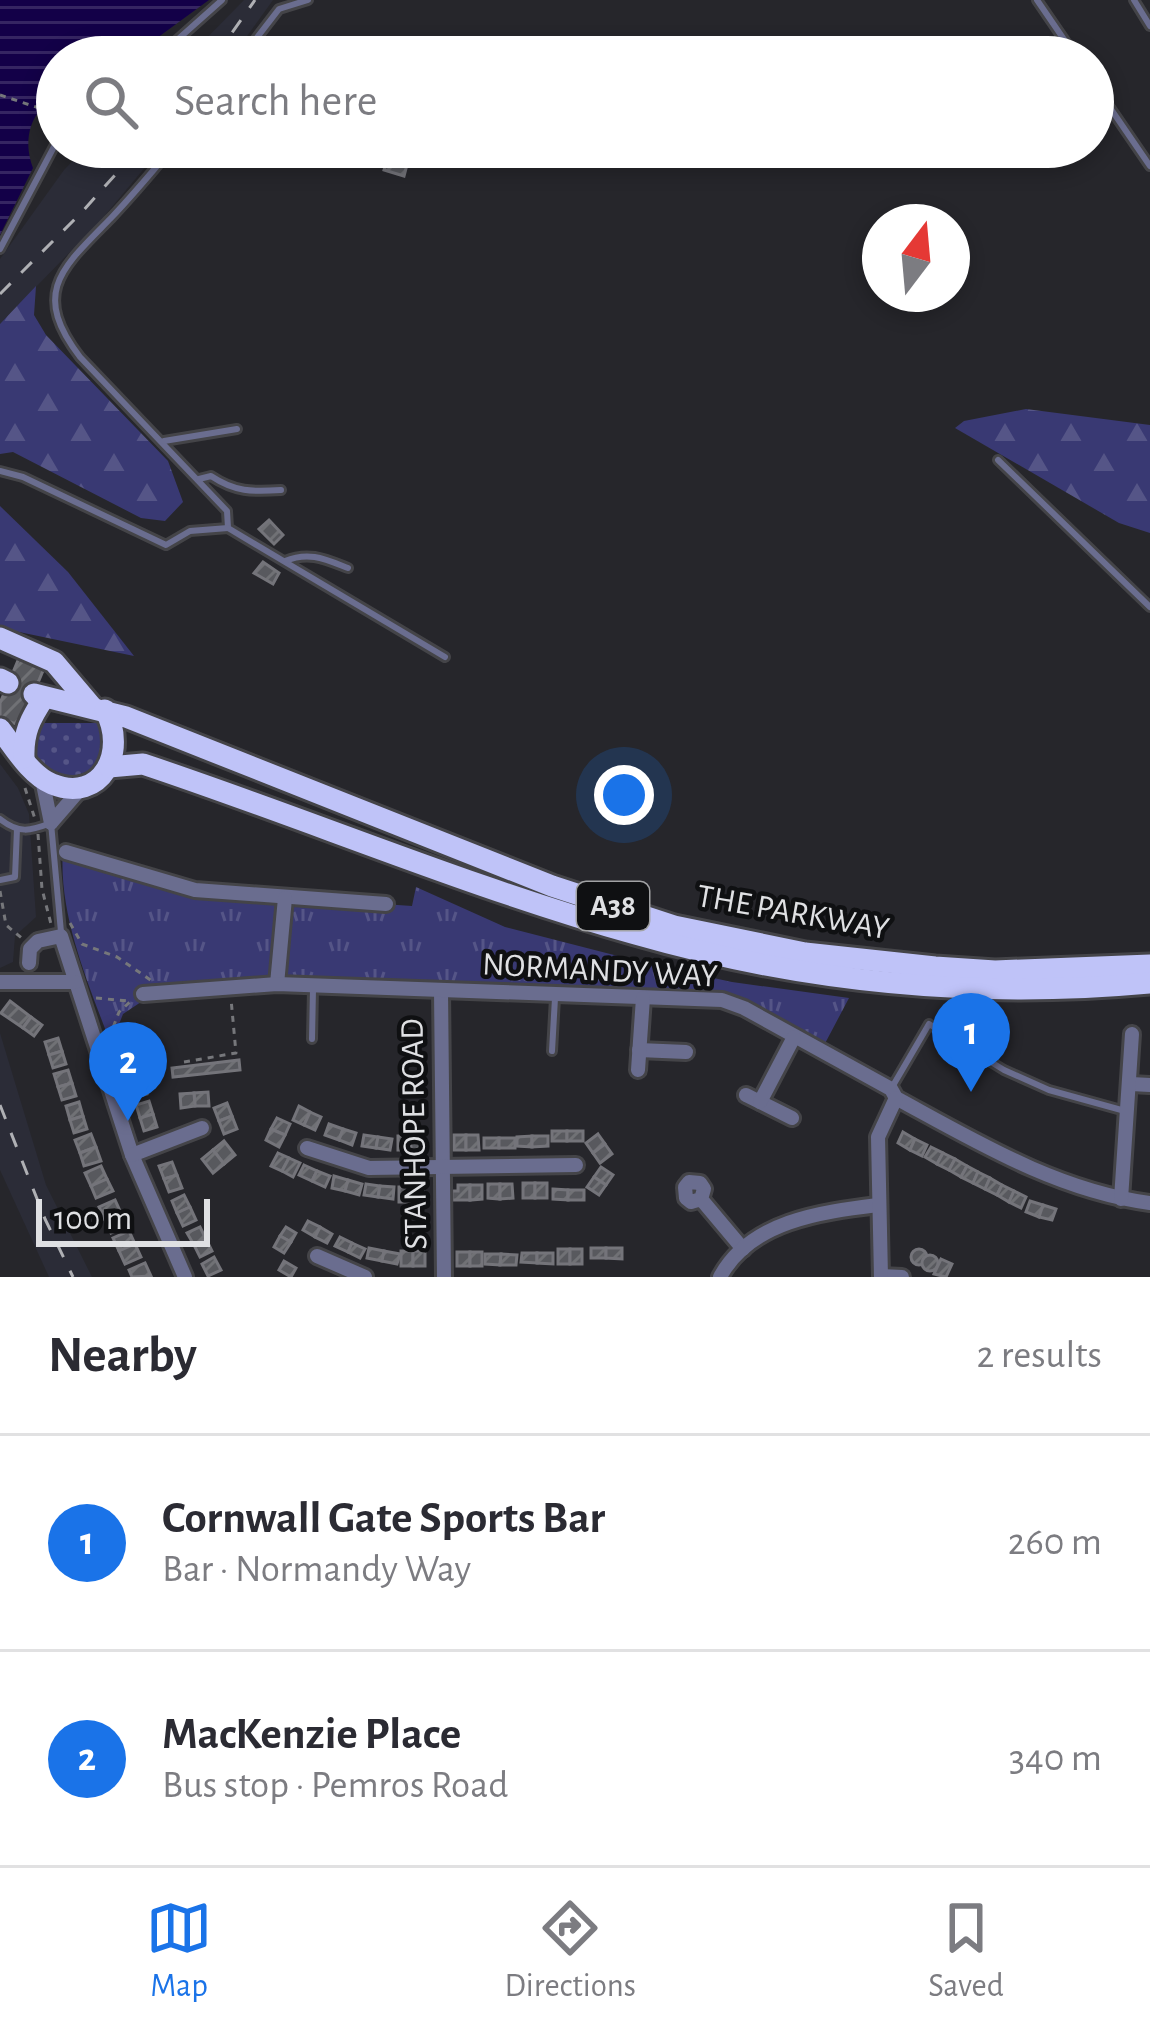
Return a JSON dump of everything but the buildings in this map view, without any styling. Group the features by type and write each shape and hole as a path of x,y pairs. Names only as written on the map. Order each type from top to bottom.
{"highway":[{"name":"A38","path":"0,638 54,662 99,709"},
{"path":"0,729 21,767 55,786 83,786 109,766 116,737 99,709 39,696 23,738 21,767"},
{"name":"THE PARKWAY","path":"99,709 552,886 674,926 805,953 935,968 1150,964"},
{"name":"THE PARKWAY","path":"109,766 143,764 558,910 650,938 763,964 886,983 987,990 1150,982"}],"street":[{"path":"42,779 44,825"},
{"path":"44,825 83,786"},
{"path":"66,852 91,865 195,890 386,904"},
{"path":"277,984 285,898"},
{"path":"5,982 29,963 30,949 38,941 62,936 132,1155 185,1277"},
{"path":"29,963 51,981"},
{"path":"5,982 51,981 77,989"},
{"name":"NORMANDY WAY","path":"136,998 165,991 277,984 722,1000 1034,1170 1120,1199 1150,1203"},
{"name":"STANHOPE ROAD","path":"440,990 444,1277"},
{"path":"638,1070 643,998"},
{"path":"1120,1199 1132,1034"},
{"path":"792,1118 753,1099 794,1036"},
{"path":"639,1049 686,1052"},
{"path":"1130,1084 1150,1085"},
{"path":"893,1094 878,1137 881,1277 902,1277"},
{"path":"132,1155 202,1128"},
{"path":"308,1148 368,1168 576,1166"},
{"path":"701,1199 743,1249"},
{"path":"720,1277 728,1262 762,1235 802,1218 878,1205"},
{"path":"317,1256 365,1277"}],"lane":[{"path":"182,36 223,0"},
{"path":"258,36 279,9 308,0"},
{"path":"1037,0 1062,36"},
{"path":"1134,0 1150,26"},
{"path":"1114,113 1150,166"},
{"path":"0,249 43,168"},
{"path":"156,168 61,270 54,303 60,331 80,357 227,511 228,527"},
{"path":"162,441 237,429"},
{"path":"998,460 1150,607"},
{"path":"0,471 23,477 166,545 190,531 228,527 445,658"},
{"path":"198,479 211,476 232,489 253,492 281,490"},
{"path":"285,561 315,556 348,568"},
{"path":"0,819 17,829 44,825 62,936"},
{"path":"0,880 15,877 17,829"},
{"path":"312,1040 314,986"},
{"path":"552,1051 555,994"},
{"path":"893,1094 929,1024 1004,1070 1049,1090 1128,1112"}],"path":[{"path":"0,95 36,107"},
{"path":"21,767 44,825 48,921 68,918 82,944 117,957 165,991"},
{"path":"0,891 10,930"},
{"path":"184,1062 236,1053 229,986"},
{"path":"77,989 136,998"},
{"path":"101,1064 112,1026 136,998"}],"shaded area":[{"path":"0,0 209,0 160,36 36,36 36,118 28,146 33,168 0,235"},
{"path":"244,0 273,0 247,36 209,36"},
{"path":"144,168 0,324 0,259 64,170"},
{"path":"0,764 29,814 36,917 15,936 13,962 0,968"},
{"path":"0,1033 46,1185 92,1277 49,1277 0,1170"}],"green space":[{"path":"36,286 34,315 46,335 168,461 183,502 165,521 141,518 13,452 0,454 0,324"},
{"path":"1026,409 1150,425 1150,533 1119,523 955,428 964,421"},
{"path":"0,506 68,572 134,656 0,628"},
{"path":"40,723 103,723 104,759 75,776 51,772 37,754"},
{"path":"63,849 219,893 412,906 416,887 505,927 649,964 732,982 849,998 821,1051 722,1000 277,984 150,996 123,1014 111,1045 70,924"}],"railway":[{"path":"230,36 255,0"},
{"path":"0,294 121,168"},
{"path":"0,1105 73,1277"}],"place":[{"name":"Cornwall Gate Sports Bar","path":"971,1092"},
{"name":"MacKenzie Place","path":"128,1121"}]}
